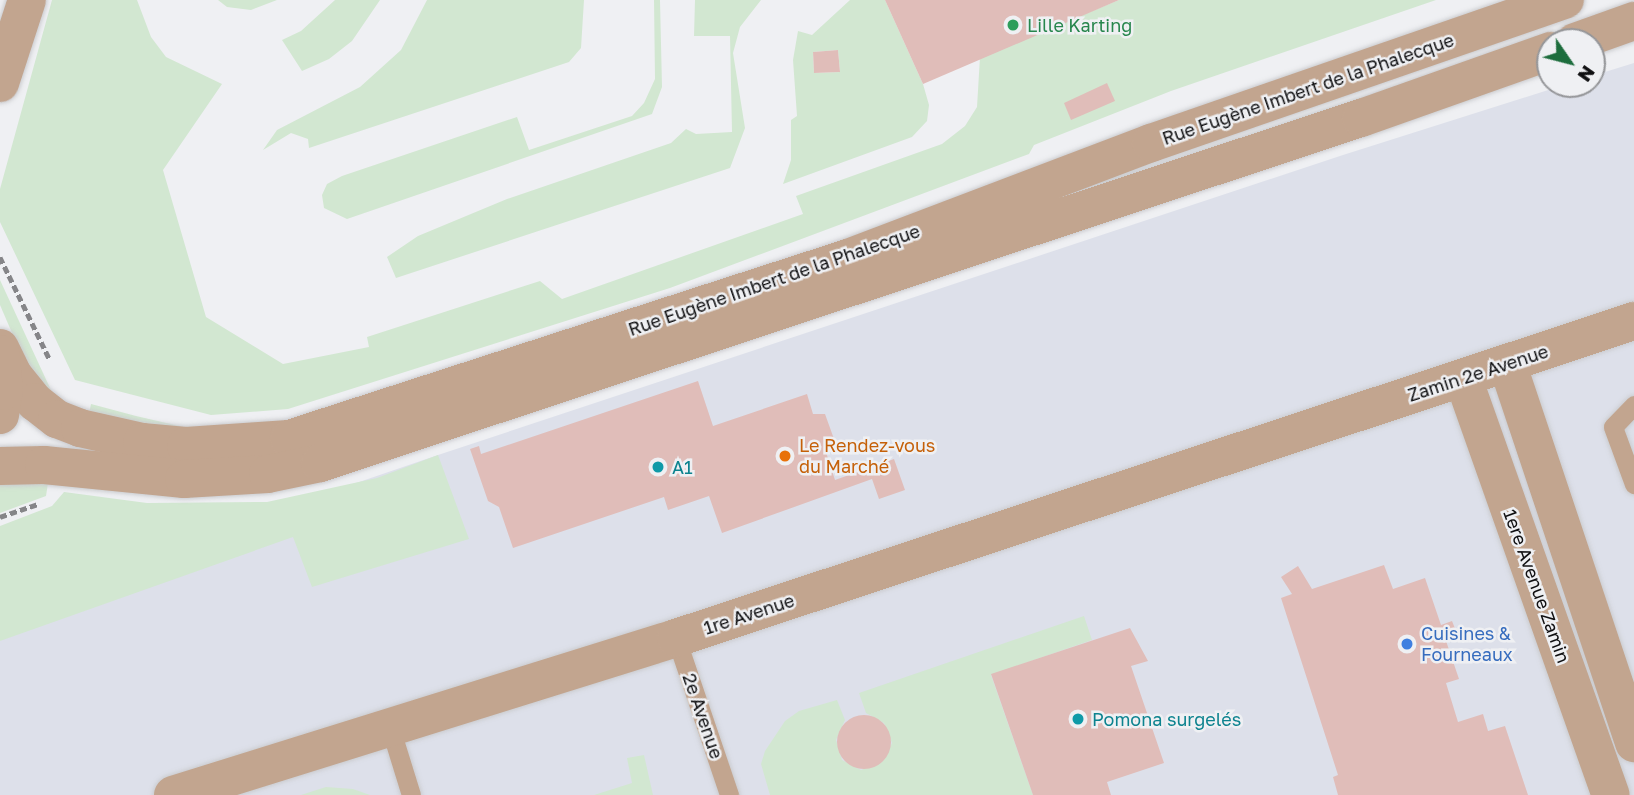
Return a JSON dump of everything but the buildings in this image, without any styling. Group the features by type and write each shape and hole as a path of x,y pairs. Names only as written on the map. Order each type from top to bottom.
{"street":[{"path":"0,49 25,0"},
{"path":"0,83 25,0"},
{"name":"Rue Eugène Imbert de la Phalecque","path":"0,350 13,375 35,402 80,428 142,442 186,446 289,439 848,258 1151,143 1564,0"},
{"path":"1606,31 1634,21"},
{"name":"Rue Eugène Imbert de la Phalecque","path":"0,466 44,465 184,479 268,474 320,463 1323,131 1536,56"},
{"name":"Zamin 2e Avenue","path":"1323,424 1634,321"},
{"path":"0,350 4,391 0,415"},
{"path":"1507,363 1634,743"},
{"name":"1ere Avenue Zamin","path":"1462,378 1611,795"},
{"name":"1re Avenue","path":"173,795 676,638 1323,424"}],"lane":[{"path":"1634,405 1613,427 1634,484"},
{"name":"2e Avenue","path":"676,638 729,795"},
{"path":"390,727 411,795"}],"path":[{"path":"0,257 51,363"}],"shaded area":[{"path":"1634,63 1634,795 0,795 0,605 438,455 1343,155 1536,94 1536,98 1606,98 1606,72"}],"green space":[{"path":"52,0 137,0 151,37 166,57 222,84 163,170 206,317 283,364 369,347 367,337 540,281 562,299 803,214 796,196 942,144 965,126 977,107 980,57 1119,0 1436,0 1171,91 1034,145 1029,154 670,288 288,409 211,415 75,380 0,222 0,189"},
{"path":"218,0 277,0 251,10 227,7"},
{"path":"335,0 380,0 352,41 329,59 302,71 282,40 301,31"},
{"path":"427,0 584,0 581,48 569,62 309,148 308,139 291,133 263,150 277,130 360,87 401,50"},
{"path":"654,0 660,0 662,87 652,114 347,219 324,208 322,195 327,184 342,176 517,117 529,150 632,116 644,103 655,79"},
{"path":"695,0 761,0 740,27 733,53 745,128 730,168 396,278 387,257 418,236 507,199 671,143 686,129 696,134 732,132 730,36 694,36"},
{"path":"850,0 885,0 923,84 929,105 927,121 912,137 783,184 791,160 791,120 797,116 793,60 798,31 812,35","holes":["838,50 840,72 814,73 813,52"]},
{"path":"0,280 56,401 34,384 0,305"},
{"path":"91,404 136,416 214,434 89,414"},
{"path":"438,455 469,539 312,587 293,537 0,641 0,526 52,506 64,492 147,503 267,502 377,478"},
{"path":"48,483 46,496 0,513 0,484"},
{"path":"1084,616 1092,640 991,675 1033,795 770,795 761,764 765,751 785,721 799,711 837,700 845,720 836,740 842,760 861,770 882,762 892,743 884,723 866,713 859,693"},
{"path":"644,755 653,795 594,795 632,783 627,758"},
{"path":"326,787 353,789 370,795 301,795"}],"place":[{"name":"Lille Karting","path":"1013,25"},
{"name":"Le Rendez-vous du Marché","path":"785,456"},
{"name":"A1","path":"658,467"},
{"name":"Cuisines & Fourneaux","path":"1407,644"},
{"name":"Pomona surgelés","path":"1078,719"}]}
